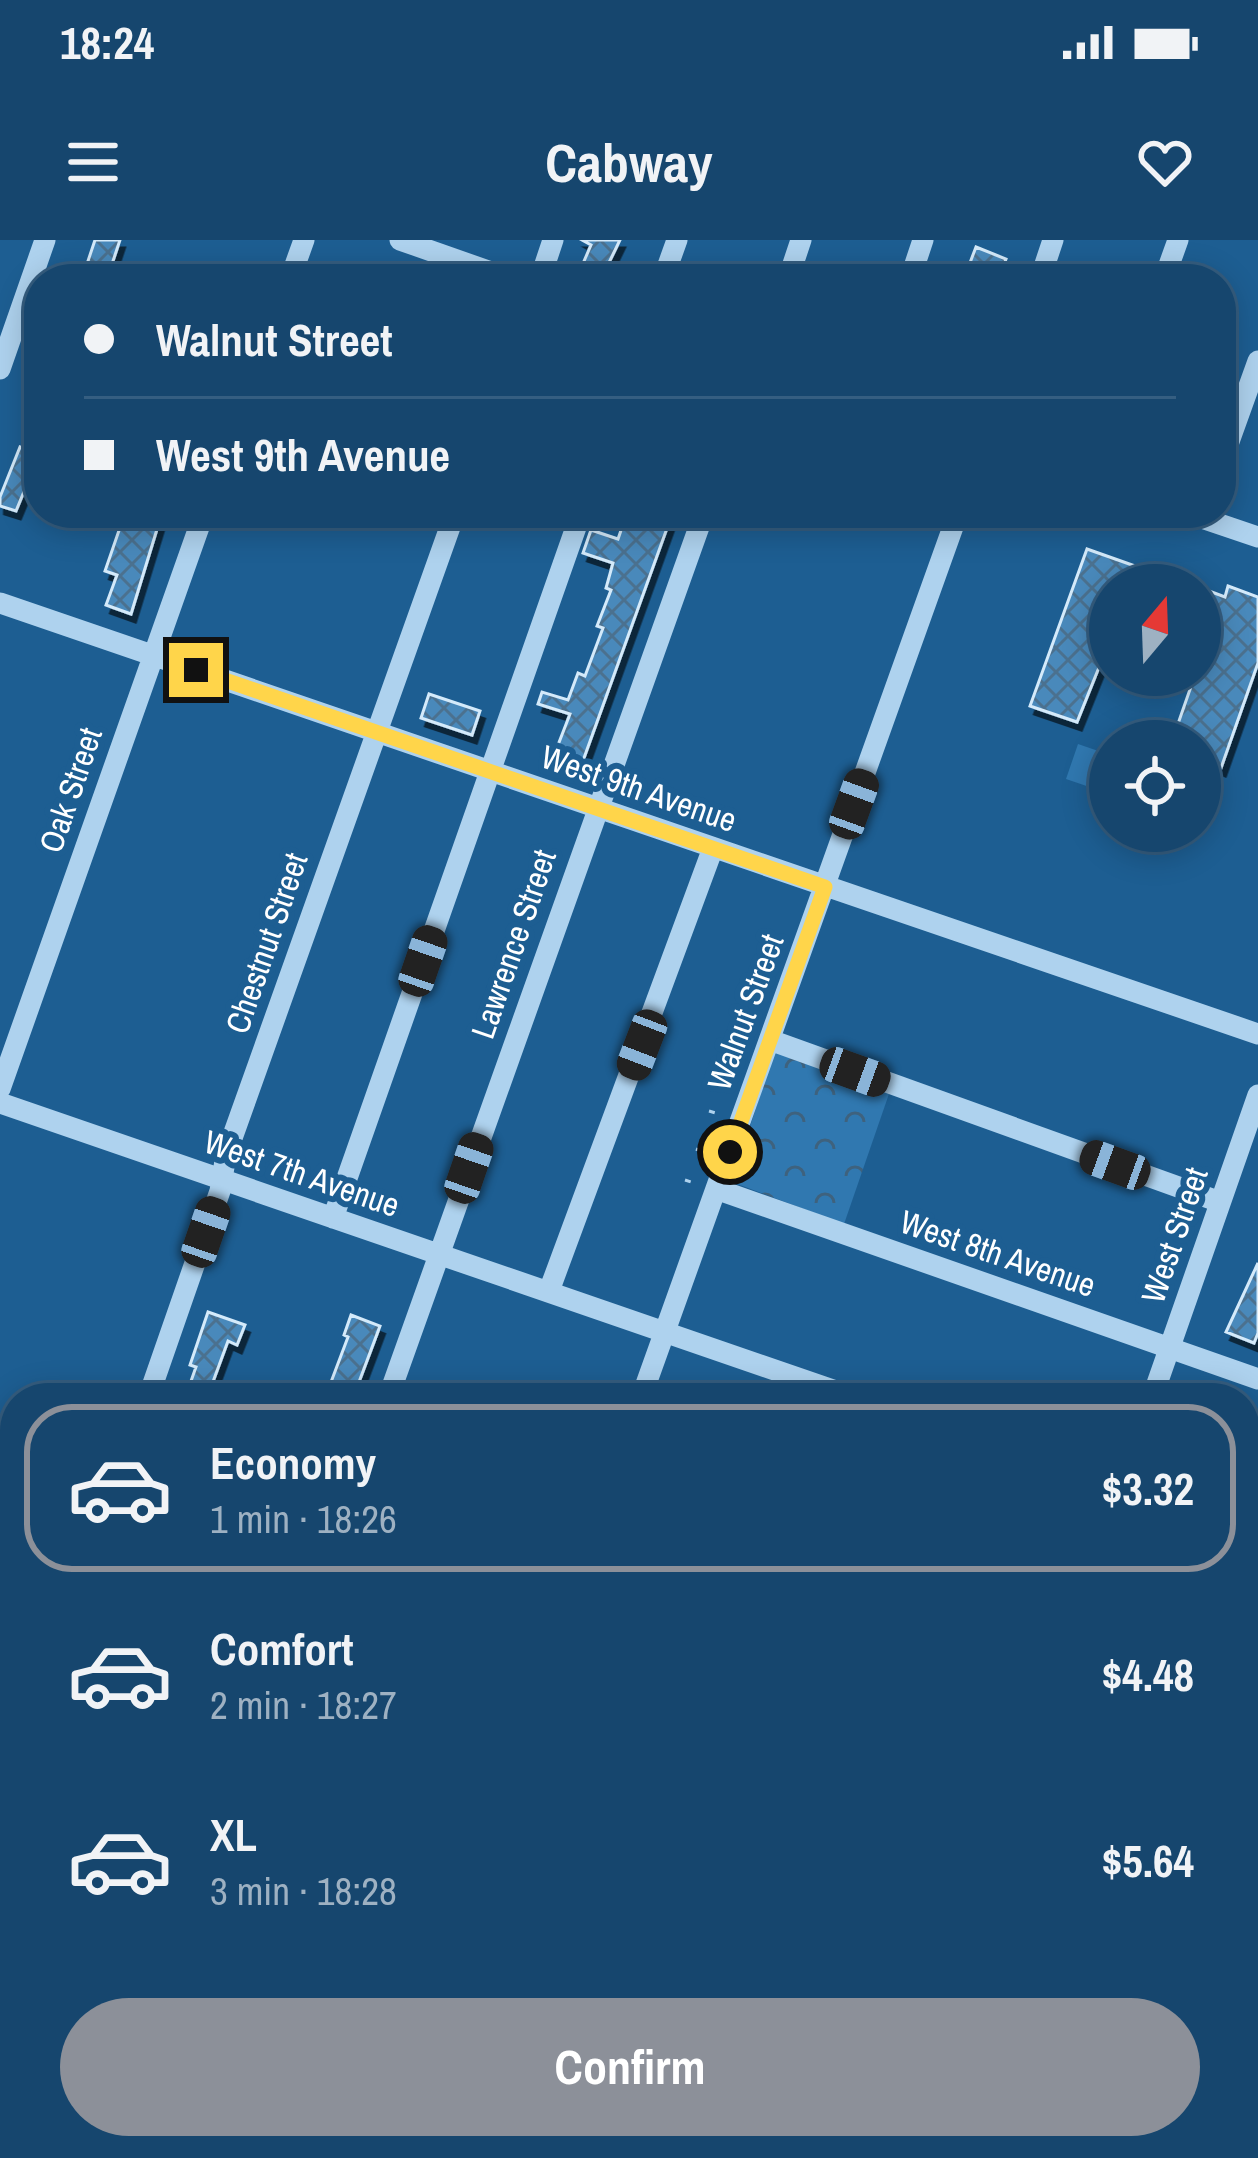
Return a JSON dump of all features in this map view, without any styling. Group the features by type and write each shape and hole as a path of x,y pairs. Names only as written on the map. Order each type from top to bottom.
{"street":[{"path":"400,240 468,264"},
{"path":"0,369 24,300"},
{"path":"1236,422 1258,361"},
{"name":"Oak Street","path":"0,1090 199,528"},
{"name":"Chestnut Street","path":"153,1383 226,1156 450,528"},
{"path":"333,1218 576,528"},
{"name":"Lawrence Street","path":"393,1383 699,528"},
{"name":"Walnut Street","path":"646,1383 707,1187 770,1040 953,528"},
{"name":"West 9th Avenue","path":"0,603 1258,1034"},
{"path":"549,1291 713,848"},
{"path":"770,1040 1220,1202"},
{"name":"West Street","path":"1157,1383 1258,1095"},
{"name":"West 7th Avenue","path":"0,1103 813,1383"},
{"name":"West 8th Avenue","path":"707,1187 1258,1379"}],"path":[{"path":"718,1081 732,1086"},
{"path":"709,1111 722,1115"},
{"path":"696,1149 708,1154"},
{"path":"685,1180 707,1187"}],"green space":[{"path":"1078,744 1089,748 1089,787 1066,779"},
{"path":"776,1047 891,1088 844,1224 732,1182"}],"building":[{"path":"95,240 120,240 112,264 87,264"},
{"path":"582,240 620,240 608,264 583,264 591,245"},
{"path":"976,247 1006,259 1004,264 970,264"},
{"path":"20,447 24,449 24,492 16,511 0,506"},
{"path":"120,528 157,528 131,614 106,605 117,575 105,571"},
{"path":"622,528 667,528 580,769 553,758 570,714 538,704 542,692 568,700 578,673 585,676 603,628 597,626 611,590 606,588 613,563 583,553 591,530 618,539"},
{"path":"1087,549 1129,564 1089,564 1089,692 1077,722 1030,706"},
{"path":"1228,586 1258,597 1258,663 1221,768 1221,720 1179,720 1188,696 1221,696 1221,596 1225,597"},
{"path":"429,694 480,711 472,735 421,718"},
{"path":"1258,1263 1258,1333 1254,1343 1226,1332"},
{"path":"208,1312 245,1325 237,1345 228,1341 213,1383 190,1383 196,1367 190,1365"},
{"path":"351,1315 380,1326 359,1383 331,1383 348,1337 344,1335"}],"route":[{"path":"196,670 825,887 730,1152"}]}
